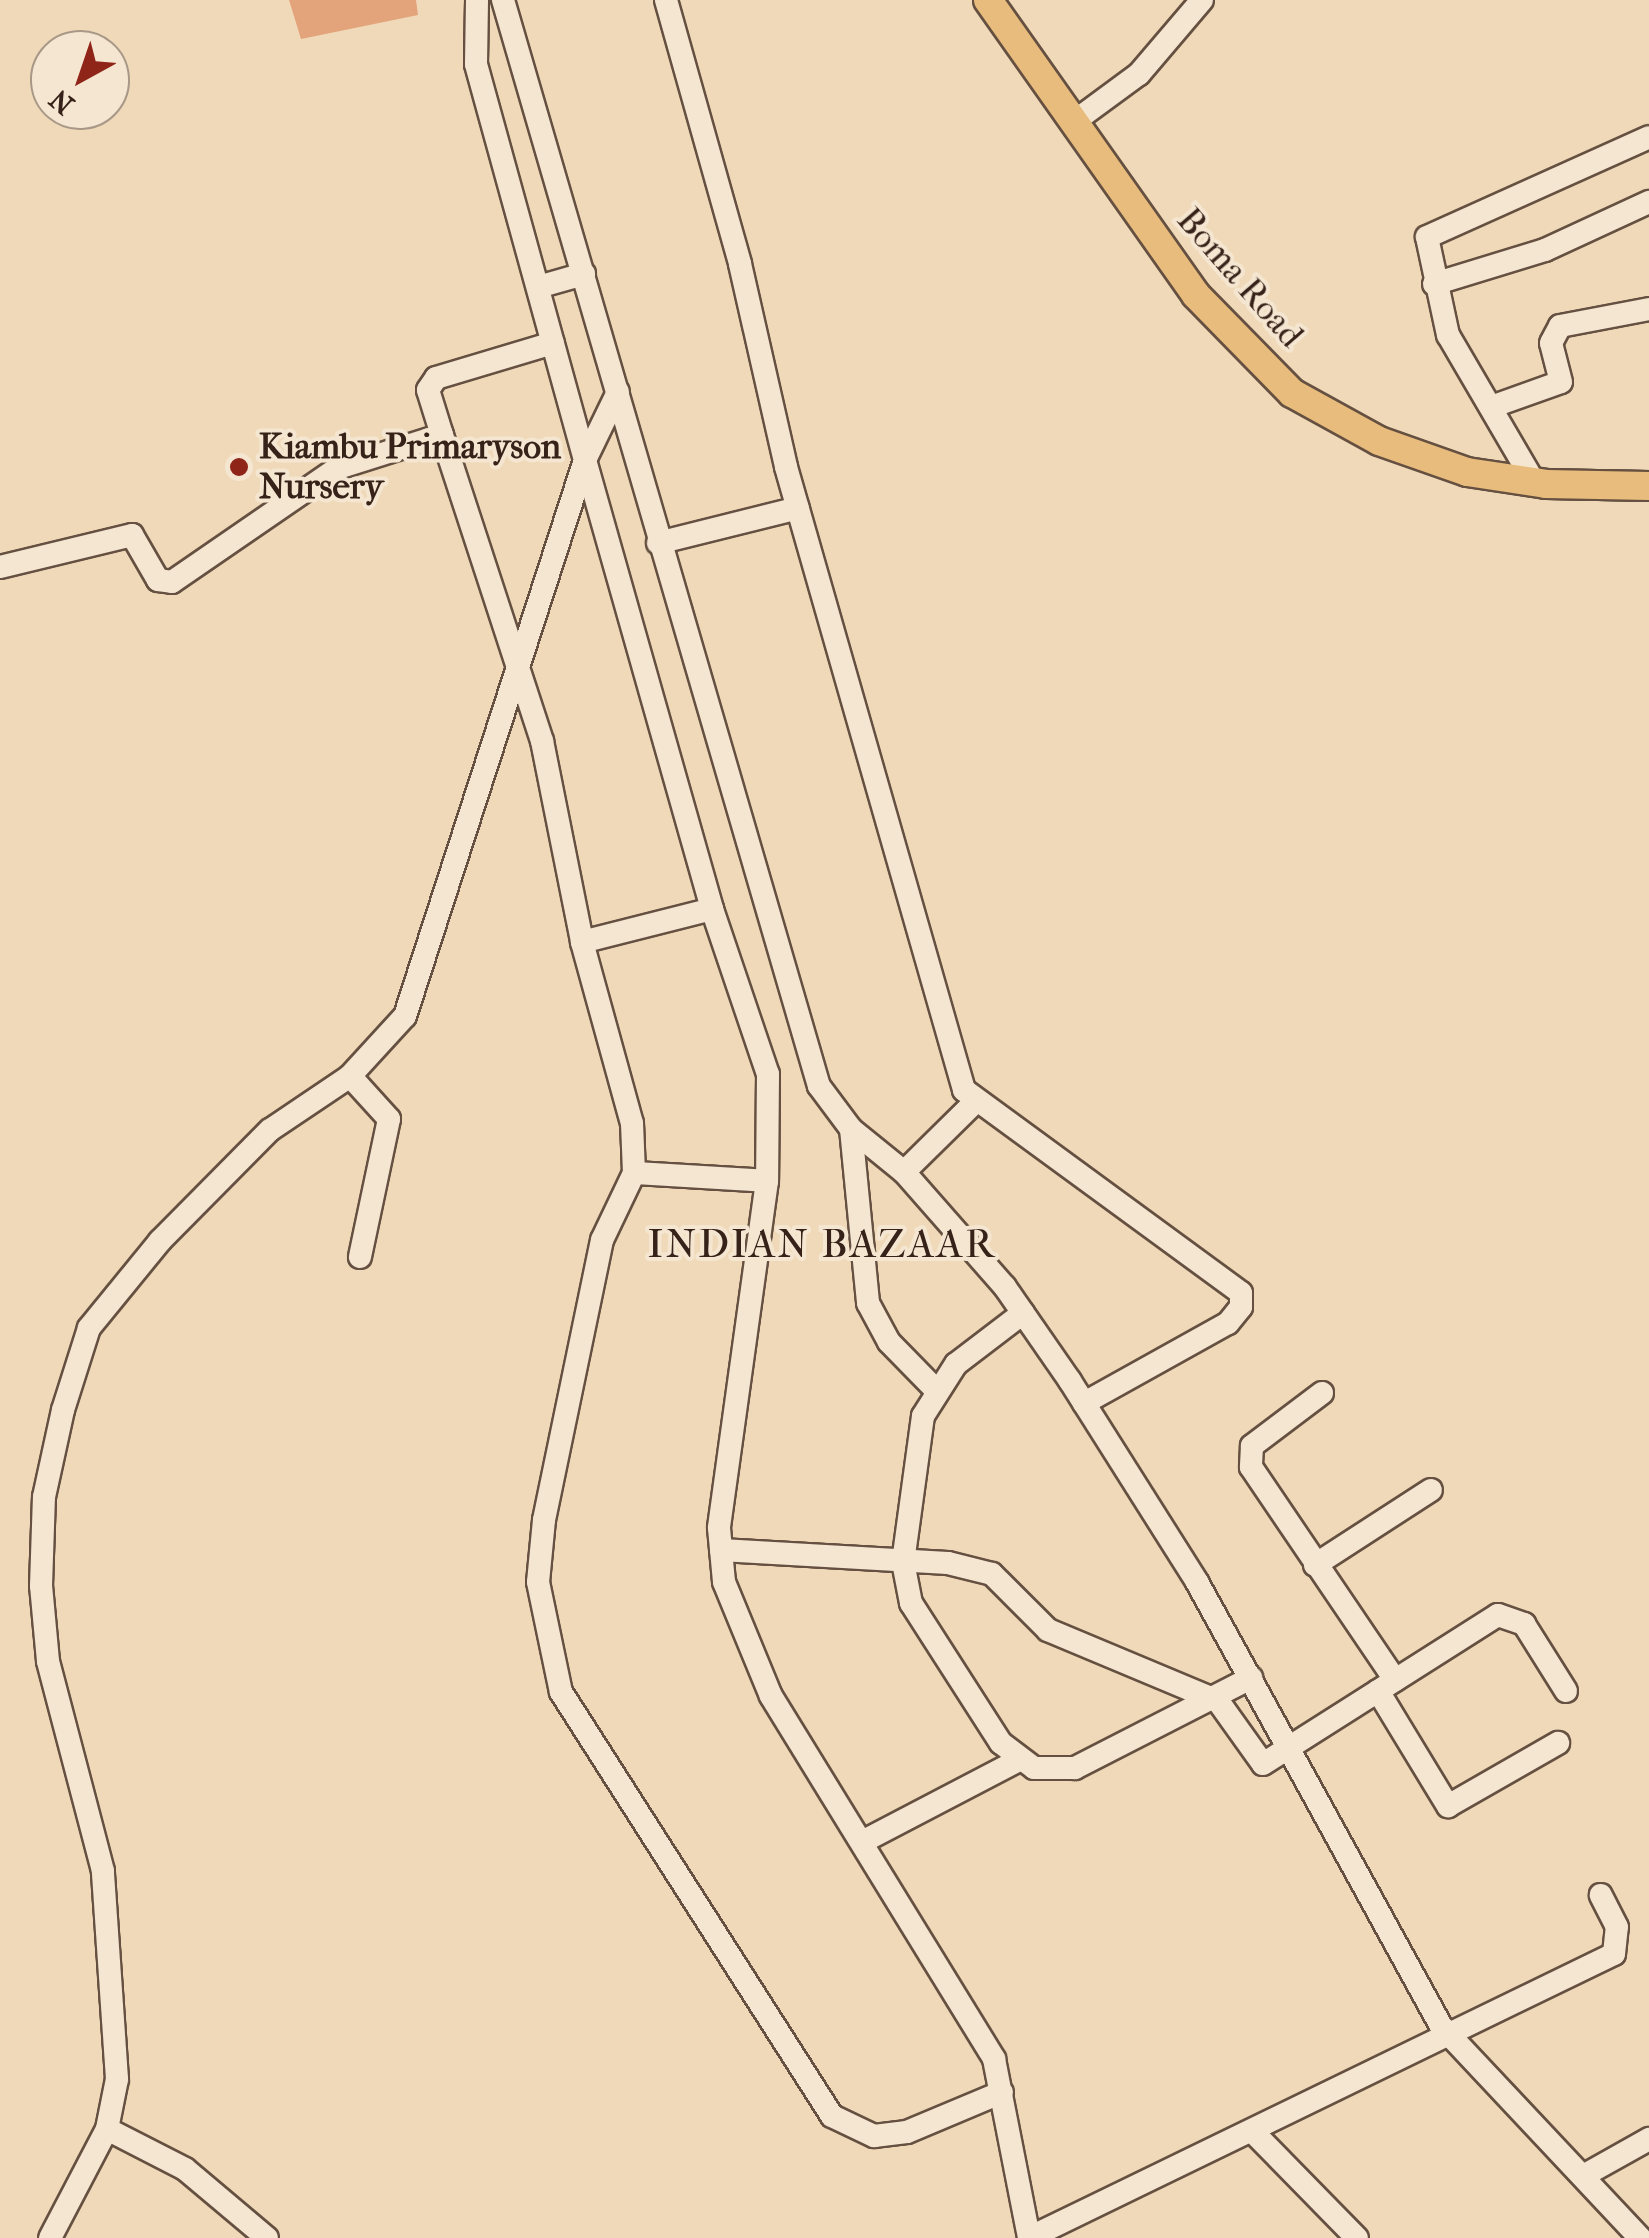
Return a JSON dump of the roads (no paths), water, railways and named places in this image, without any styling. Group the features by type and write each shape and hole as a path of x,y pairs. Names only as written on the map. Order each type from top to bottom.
{"main road":[{"name":"Boma Road","path":"988,0 1196,294 1292,393 1379,441 1468,472 1534,482 1649,486"}],"street":[{"path":"477,0 476,64 712,909 768,1074 767,1181 721,1550 739,1631 971,2018 1002,2092 1028,2238 1450,2039 1614,1954 1617,1927 1601,1895"},
{"path":"503,0 808,1060 851,1130 904,1172 1023,1313 1084,1403 1252,1678 1450,2039 1640,2238"},
{"path":"666,0 798,508 945,1005 954,1064 975,1102 1241,1293 1242,1308 1228,1324 1084,1403"},
{"path":"1075,120 1139,74 1202,0"},
{"path":"1534,482 1448,335 1434,284 1430,234 1649,137"},
{"path":"1434,284 1545,250 1649,202"},
{"path":"538,287 584,274"},
{"path":"1492,407 1561,382 1551,343 1560,326 1649,309"},
{"path":"553,343 430,383 442,435 517,682 542,742 582,942 632,1122 634,1173 602,1240 544,1520 538,1582 561,1692 832,2116 874,2136 907,2132 1002,2092"},
{"path":"50,2238 106,2129 117,2079 102,1871 48,1662 41,1586 44,1497 63,1410 89,1328 160,1241 270,1130 350,1076 405,1016 517,682 586,460 618,392"},
{"path":"0,567 132,535 158,580 172,582 338,468 442,435"},
{"path":"658,543 798,508"},
{"path":"582,942 712,909"},
{"path":"768,1074 808,1060"},
{"path":"350,1076 389,1119 360,1258"},
{"path":"904,1172 975,1102"},
{"path":"851,1130 868,1303 890,1342 934,1388"},
{"path":"634,1173 767,1181"},
{"path":"1017,1761 911,1602 903,1562 911,1463 934,1388 1023,1313"},
{"path":"1322,1394 1265,1434 1249,1456 1387,1686 1448,1806 1558,1744"},
{"path":"1314,1565 1431,1490"},
{"path":"721,1550 903,1562 992,1574 1048,1630 1208,1697 1230,1710 1263,1764 1508,1614 1524,1624 1566,1690"},
{"path":"862,1842 1017,1761 1075,1768 1208,1697 1252,1678"},
{"path":"106,2129 185,2169 268,2238"},
{"path":"1254,2133 1357,2238"},
{"path":"1583,2176 1649,2139"}],"place":[{"name":"Kiambu Primaryson Nursery","path":"239,467"}],"district":[{"name":"INDIAN BAZAAR","path":"822,1244"}]}
